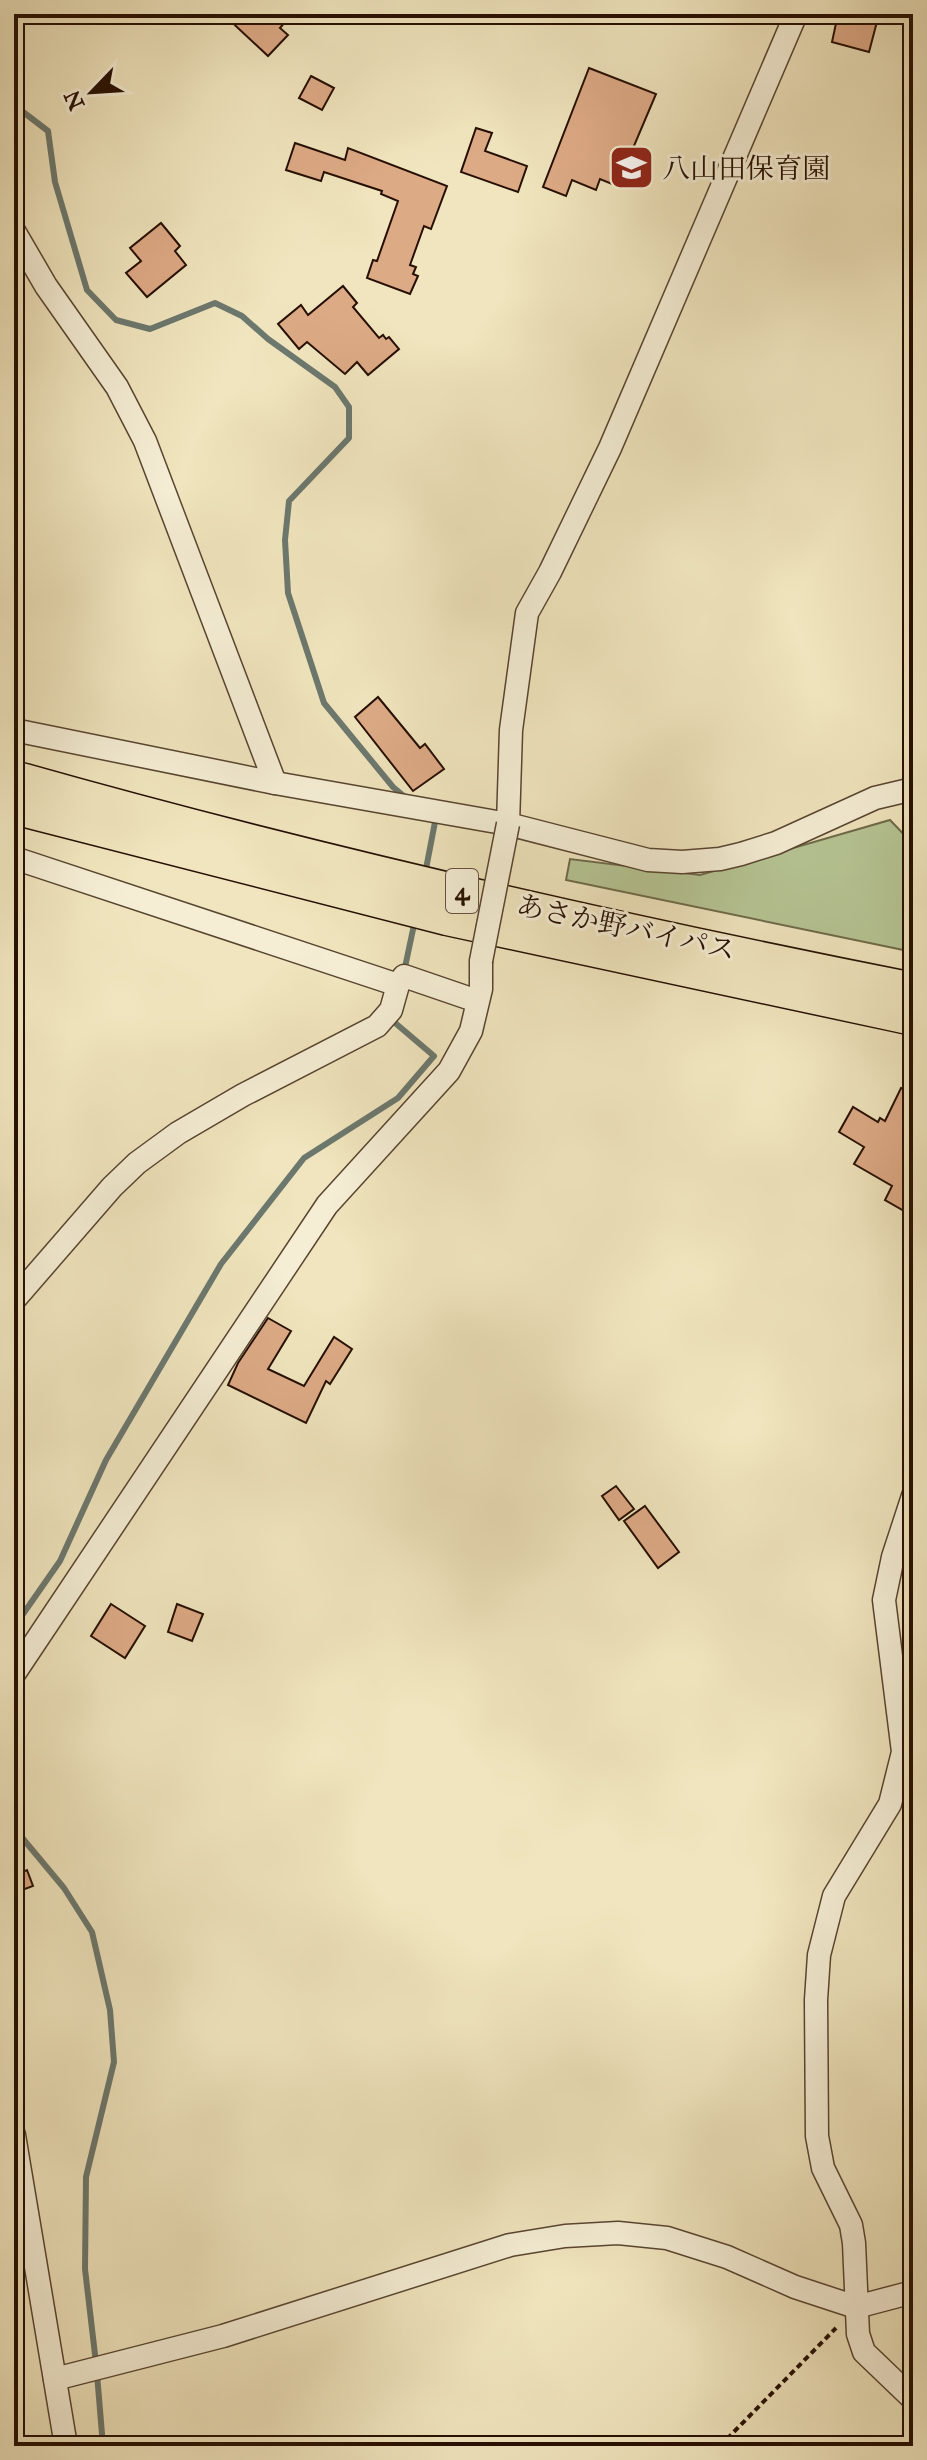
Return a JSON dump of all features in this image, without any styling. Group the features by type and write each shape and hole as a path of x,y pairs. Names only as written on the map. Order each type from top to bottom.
{"highway":[{"name":"あさか野バイパス","path":"14,777 122,808 442,887 913,989"},
{"name":"あさか野バイパス","path":"14,808 447,919 913,1019"}],"street":[{"path":"14,1674 327,1205 449,1071 471,1031 481,989 481,961 508,824 511,730 527,613 610,448 796,14"},
{"path":"14,231 46,286 117,387 145,441 275,783"},
{"path":"14,730 275,783 508,824 648,860 682,862 720,859 776,843 875,798 913,789"},
{"path":"14,858 398,985"},
{"path":"14,1300 112,1187 137,1163 178,1133 243,1095 377,1026 391,1010 404,976 477,1001"},
{"path":"913,1496 893,1557 884,1600 903,1752 890,1804 834,1896 819,1955 817,2136 823,2168 851,2225 856,2264 858,2334 864,2352 913,2399"},
{"path":"14,2135 18,2182 66,2446"},
{"path":"55,2379 223,2336 510,2245 565,2236 618,2233 667,2238 727,2257 795,2287 856,2307 913,2292"}],"path":[{"path":"720,2446 856,2307"}],"green space":[{"path":"890,820 913,844 913,952 566,880 570,859 700,875"}],"building":[{"path":"223,14 276,14 285,22 280,28 288,35 268,56"},
{"path":"838,14 879,14 869,52 832,42"},
{"path":"589,68 656,94 617,186 600,179 596,190 572,180 566,196 543,187"},
{"path":"311,76 334,88 322,110 299,98"},
{"path":"476,128 492,133 485,151 527,166 518,192 461,172"},
{"path":"295,143 345,160 348,148 447,186 431,229 424,226 410,265 416,267 413,274 418,276 410,294 367,278 373,260 377,261 398,201 381,194 382,191 324,172 321,181 286,170"},
{"path":"161,223 180,246 175,251 186,265 147,297 126,273 141,261 130,248"},
{"path":"343,286 357,303 353,307 379,338 383,335 386,339 389,337 399,349 368,375 357,362 345,374 307,342 299,349 278,324 301,305 308,315"},
{"path":"378,697 420,748 425,744 444,769 413,791 355,717"},
{"path":"901,1088 913,1094 913,1216 885,1200 892,1186 854,1164 864,1147 839,1132 853,1107 878,1122 880,1118 885,1121"},
{"path":"268,1318 291,1331 268,1369 304,1386 334,1337 352,1349 330,1384 326,1381 306,1423 228,1385 238,1363"},
{"path":"616,1486 634,1509 619,1520 602,1496"},
{"path":"645,1506 679,1552 658,1568 624,1521"},
{"path":"111,1604 145,1626 125,1658 91,1636"},
{"path":"177,1604 203,1614 192,1641 168,1632"},
{"path":"27,1870 33,1886 14,1893 14,1876"}],"waterway":[{"path":"14,105 48,131 55,182 87,290 116,320 150,329 215,303 242,316 268,339 335,387 349,407 349,438 289,501 285,540 288,593 324,703 393,787 405,797"},
{"path":"425,874 435,822 432,819"},
{"path":"404,972 415,920"},
{"path":"14,1627 60,1561 106,1460 221,1264 304,1158 398,1098 434,1056 394,1022 395,1018"},
{"path":"14,1828 64,1888 92,1932 110,2010 114,2062 86,2177 85,2269 96,2363"},
{"path":"97,2374 103,2446"}],"place":[{"name":"八山田保育園","path":"631,168"}]}
